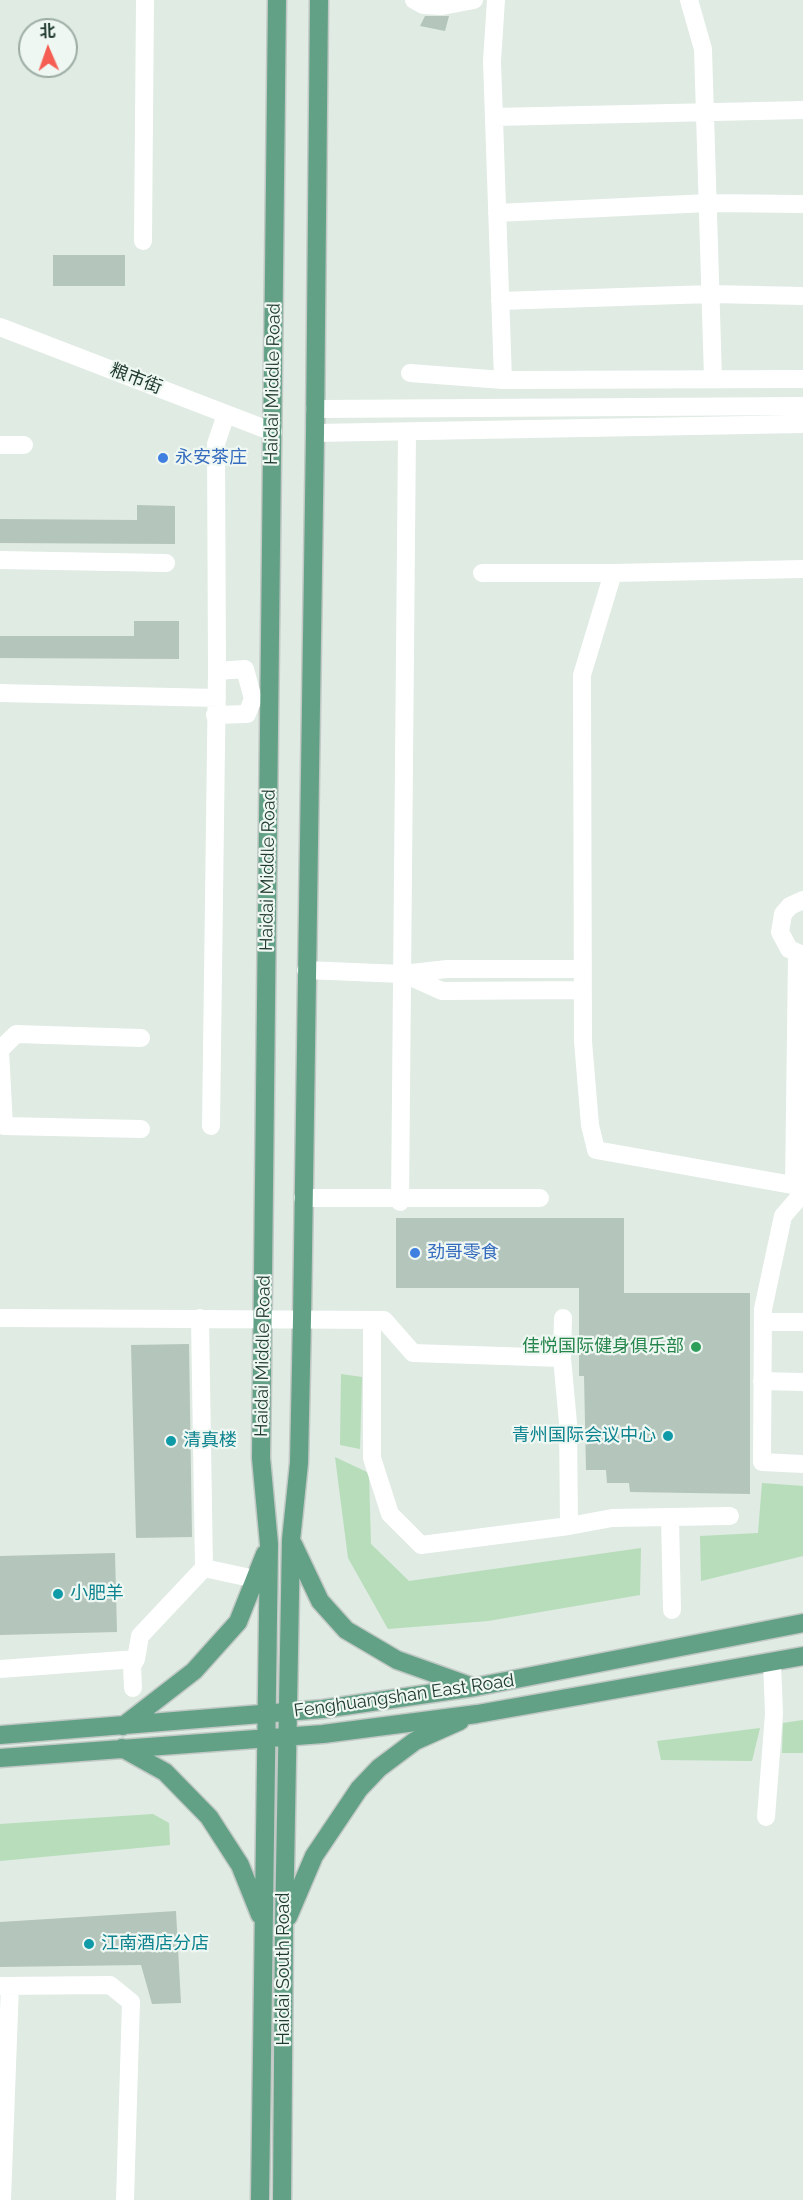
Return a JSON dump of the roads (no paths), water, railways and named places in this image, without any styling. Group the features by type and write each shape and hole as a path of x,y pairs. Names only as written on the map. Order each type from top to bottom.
{"main road":[{"name":"Haidai Middle Road","path":"267,1739 269,1544 261,1458 264,1318 262,699 273,432 277,0"},
{"path":"287,1737 291,1540 299,1463 302,1319 319,0"},
{"path":"291,1540 320,1601 346,1630 397,1660 475,1687"},
{"path":"123,1726 194,1671 238,1622 269,1544"},
{"name":"Fenghuangshan East Road","path":"0,1735 288,1713 475,1687 803,1623"},
{"name":"Fenghuangshan East Road","path":"0,1758 267,1739 477,1714 803,1656"},
{"path":"284,1927 314,1856 359,1789 379,1768 415,1741 477,1714"},
{"name":"Haidai South Road","path":"282,2200 287,1737"},
{"name":"Haidai South Road","path":"260,2200 267,1739"},
{"path":"122,1748 165,1772 209,1817 240,1865 264,1923"}],"street":[{"path":"143,241 145,0"},
{"path":"414,0 423,6 442,6 474,0"},
{"path":"496,0 492,61 503,380"},
{"path":"688,0 703,49 713,378"},
{"path":"494,117 803,110"},
{"path":"497,213 708,203 803,204"},
{"path":"500,301 710,294 803,296"},
{"name":"粮市街","path":"0,327 273,432"},
{"path":"410,373 503,380 803,379"},
{"path":"315,409 803,406"},
{"path":"211,1126 217,671 216,444 226,414"},
{"path":"315,433 803,424"},
{"path":"400,1202 407,432"},
{"path":"0,445 24,446"},
{"path":"0,560 166,563"},
{"path":"482,573 803,569"},
{"path":"613,573 582,675 584,1052 590,1125 596,1150 800,1188"},
{"path":"0,693 216,706 247,714 262,699 244,669 217,671"},
{"path":"803,900 790,906 780,923 783,941 800,955 800,1188 783,1216 763,1309 762,1381 762,1462 803,1464"},
{"path":"306,970 402,974 447,969 583,969"},
{"path":"402,974 442,991 583,990"},
{"path":"141,1038 16,1034 0,1050 4,1126 141,1129"},
{"path":"303,1198 540,1198"},
{"path":"0,1317 384,1320 413,1353 562,1358"},
{"path":"134,1688 132,1666 136,1659 140,1636 204,1568 200,1318"},
{"path":"563,1318 562,1358 568,1423 569,1526"},
{"path":"372,1320 372,1458 390,1514 421,1545 569,1526 612,1518 730,1516"},
{"path":"763,1322 803,1322"},
{"path":"762,1381 803,1382"},
{"path":"670,1518 672,1610"},
{"path":"204,1568 255,1579"},
{"path":"0,1669 136,1659"},
{"path":"766,1817 774,1714 772,1662"},
{"path":"2,2200 5,1986 110,1985 130,2002 125,2200"}],"place":[{"name":"永安茶庄","path":"163,458"},
{"name":"劲哥零食","path":"415,1253"},
{"name":"佳悦国际健身俱乐部","path":"696,1347"},
{"name":"青州国际会议中心","path":"668,1436"},
{"name":"清真楼","path":"171,1441"},
{"name":"小肥羊","path":"58,1594"},
{"name":"江南酒店分店","path":"89,1944"}]}
